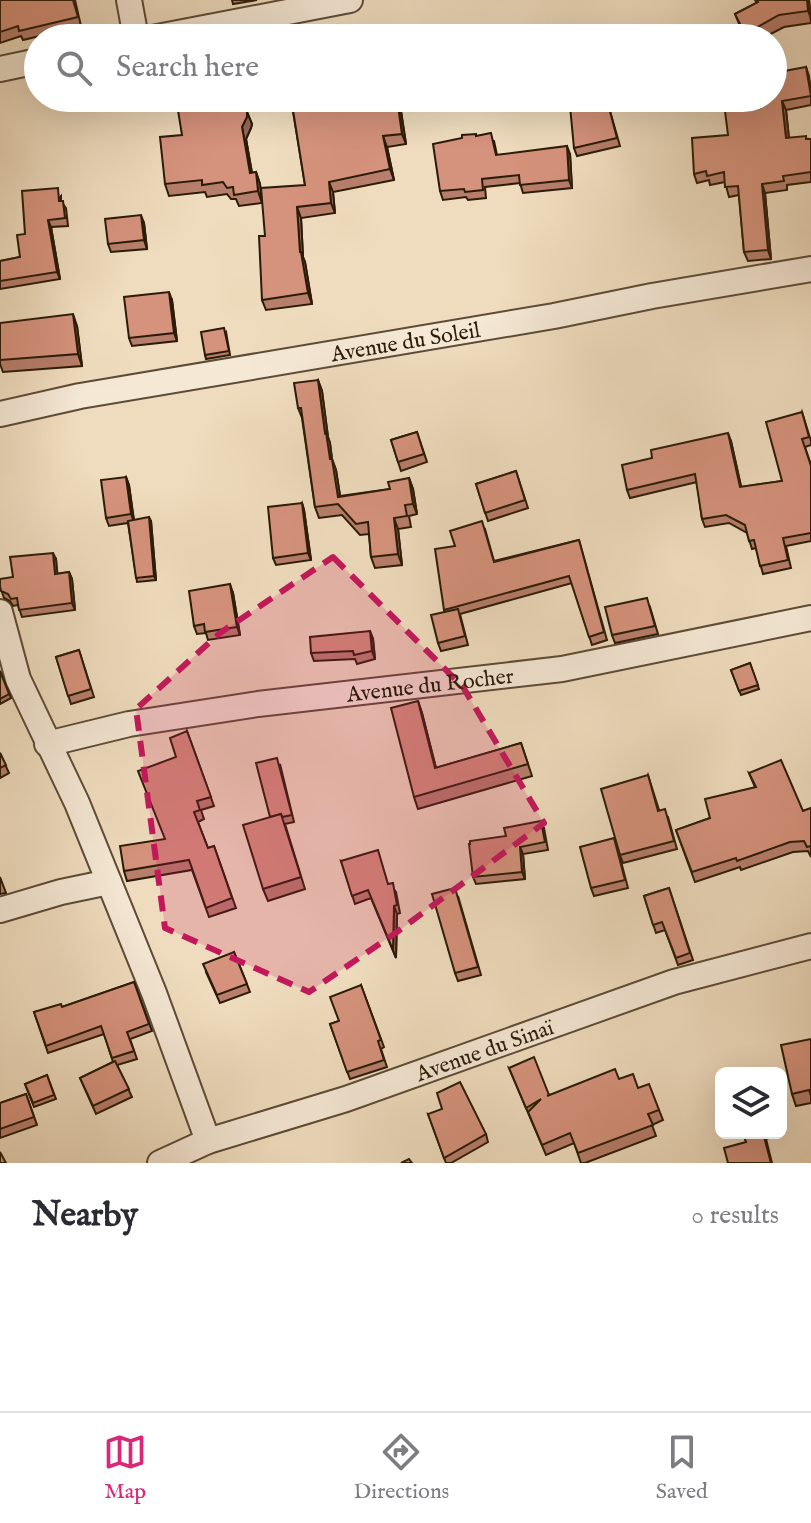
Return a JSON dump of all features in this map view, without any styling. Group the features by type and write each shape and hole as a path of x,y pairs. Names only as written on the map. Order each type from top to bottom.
{"street":[{"path":"129,0 133,24"},
{"path":"225,24 350,0"},
{"path":"0,69 24,64"},
{"name":"Avenue du Soleil","path":"0,414 80,396 811,269"},
{"path":"0,612 18,679 77,803 154,993 208,1141"},
{"name":"Avenue du Rocher","path":"47,744 129,724 258,704 562,669 811,618"},
{"path":"0,910 109,882"},
{"name":"Avenue du Sinaï","path":"160,1163 208,1141 346,1099 674,982 811,946"}],"highlighted area":[{"path":"333,557 463,687 544,823 397,932 309,992 165,928 136,709 220,633"}],"building":[{"path":"0,0 73,0 78,17 48,24 24,24 24,30 19,31 18,26 0,32"},
{"path":"807,0 808,11 779,15 763,24 740,24 735,14 758,2"},
{"path":"806,67 811,96 787,100 787,70"},
{"path":"178,112 247,112 242,127 250,173 256,172 258,191 234,195 233,187 227,188 223,182 202,185 202,180 165,184 160,137 182,135"},
{"path":"293,112 399,112 402,134 383,136 390,169 329,182 331,203 297,207 300,252 308,293 262,300 259,236 265,236 261,188 305,185"},
{"path":"571,112 610,112 617,138 574,148"},
{"path":"725,112 783,112 786,138 806,136 806,139 811,139 811,172 783,176 784,181 762,184 768,250 744,252 738,186 725,187 724,172 707,176 706,171 694,174 692,138 728,135"},
{"path":"491,133 496,155 567,146 569,180 520,185 519,175 482,179 483,190 440,191 433,144 462,138 462,135"},
{"path":"58,188 65,218 48,220 57,272 0,281 0,261 20,257 17,235 25,234 22,191"},
{"path":"141,215 144,240 108,244 105,219"},
{"path":"169,292 174,333 129,338 124,297"},
{"path":"73,314 78,354 0,360 0,323"},
{"path":"224,328 229,351 205,355 201,332"},
{"path":"318,380 338,497 390,489 388,482 409,478 413,504 405,505 407,516 394,518 398,554 371,557 368,522 356,524 338,504 315,507 301,408 298,408 294,383"},
{"path":"802,412 809,437 802,439 811,466 811,533 783,538 788,560 760,566 754,540 749,541 745,525 726,515 702,519 695,474 627,490 622,465 652,458 651,450 728,433 740,487 782,481 766,422"},
{"path":"417,432 424,454 398,462 391,440"},
{"path":"516,471 525,500 485,513 476,484"},
{"path":"126,477 131,514 106,518 101,480"},
{"path":"302,503 308,553 273,558 268,507"},
{"path":"149,517 154,576 136,578 128,521"},
{"path":"482,521 494,562 579,540 604,632 589,637 569,576 444,610 435,549 455,546 450,531"},
{"path":"53,553 55,574 69,572 72,603 19,610 17,598 11,599 1,591 0,586 0,579 13,577 10,557"},
{"path":"230,584 237,627 205,632 204,624 194,626 189,591"},
{"path":"647,598 655,626 612,635 605,607"},
{"path":"458,609 465,636 438,643 431,615"},
{"path":"370,631 372,651 354,655 353,651 311,653 310,637"},
{"path":"79,650 91,689 68,696 56,657"},
{"path":"750,663 758,685 739,691 731,670"},
{"path":"0,671 9,694 0,699"},
{"path":"418,701 435,768 521,743 528,764 414,797 391,708"},
{"path":"187,731 211,797 197,801 200,810 194,812 208,848 214,846 232,898 206,908 189,860 124,871 120,846 165,839 138,771 176,757 170,738"},
{"path":"0,753 6,765 0,768"},
{"path":"277,758 292,815 270,817 256,763"},
{"path":"781,760 803,811 811,808 811,846 807,847 804,841 790,842 737,861 736,858 692,872 676,830 710,818 705,799 756,787 749,773"},
{"path":"648,775 658,811 665,809 674,841 620,855 601,789"},
{"path":"281,814 301,877 263,889 243,825"},
{"path":"541,821 545,842 520,847 522,872 473,877 470,841 506,836 504,828"},
{"path":"614,838 625,880 591,888 580,847"},
{"path":"378,850 388,884 393,883 397,905 394,906 393,950 368,890 352,896 341,861"},
{"path":"455,888 478,967 455,973 432,894"},
{"path":"669,888 690,953 676,958 662,922 653,925 644,896"},
{"path":"234,952 247,984 217,995 203,964"},
{"path":"134,982 149,1024 127,1032 134,1051 112,1058 101,1026 46,1046 34,1012 61,1004 62,1007"},
{"path":"361,985 381,1040 378,1041 384,1060 347,1072 330,1024 339,1021 330,997"},
{"path":"811,1039 811,1096 809,1090 792,1094 781,1045"},
{"path":"534,1057 547,1096 615,1069 619,1079 633,1074 638,1088 649,1084 659,1110 648,1114 653,1125 578,1153 570,1133 542,1145 528,1112 541,1099 526,1108 509,1068"},
{"path":"115,1061 129,1089 93,1106 80,1078"},
{"path":"47,1075 54,1095 33,1103 25,1084"},
{"path":"460,1082 486,1134 444,1158 428,1114 442,1109 437,1093"},
{"path":"26,1094 34,1117 0,1129 0,1103"},
{"path":"745,1139 765,1139 771,1163 728,1163 724,1148 746,1142"}]}
